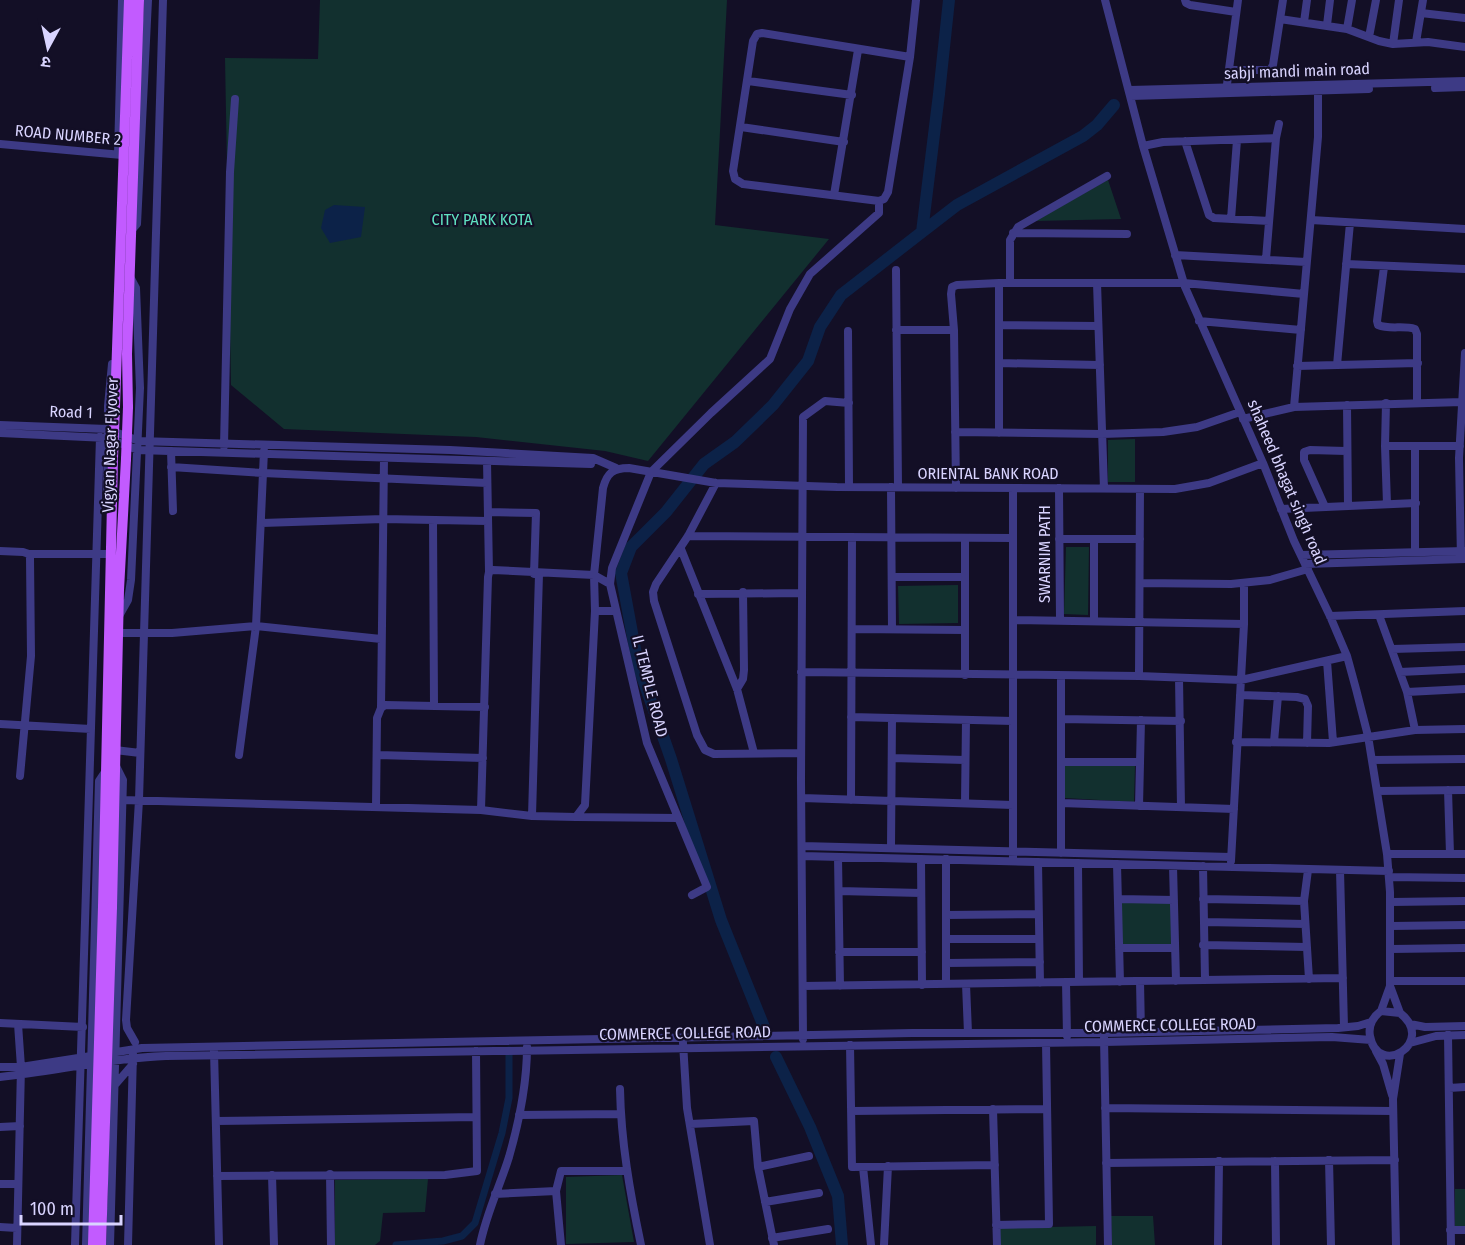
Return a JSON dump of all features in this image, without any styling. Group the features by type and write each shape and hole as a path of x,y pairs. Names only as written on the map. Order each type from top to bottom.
{"main road":[{"path":"129,0 131,108"},
{"path":"126,155 139,0"},
{"name":"Vigyan Nagar Flyover","path":"115,585 128,407 127,354 131,231 126,155"},
{"name":"Vigyan Nagar Flyover","path":"115,614 115,407 126,155"},
{"path":"93,1245 115,750 119,633 115,614"},
{"path":"101,1245 107,907 105,772 115,614"}],"street":[{"path":"122,0 126,155"},
{"path":"131,231 137,224 148,0"},
{"path":"105,435 107,554 105,602 115,614 128,600 143,445 163,0"},
{"path":"910,57 757,34 753,41 733,171 735,179 743,184 879,201 884,199 888,192 910,57 916,0"},
{"name":"shaheed bhagat singh road","path":"1105,0 1143,146 1184,283 1347,656 1368,736 1388,854 1391,926 1390,983"},
{"path":"1185,0 1190,5 1236,12"},
{"path":"1226,90 1238,0"},
{"path":"1229,70 1270,70 1273,64 1283,0"},
{"path":"1304,22 1307,0"},
{"path":"1327,25 1330,0"},
{"path":"1347,29 1352,0"},
{"path":"1369,37 1376,0"},
{"path":"1393,44 1399,0"},
{"path":"1416,42 1423,0"},
{"path":"1421,13 1465,18"},
{"path":"1280,19 1347,29 1393,44 1416,42 1465,47"},
{"path":"834,195 858,50"},
{"path":"748,81 852,95"},
{"name":"sabji mandi main road","path":"1131,93 1465,81"},
{"path":"1294,407 1319,123 1318,88 1465,87"},
{"path":"224,453 230,171 235,99"},
{"path":"1266,259 1276,138 1280,124"},
{"path":"741,127 844,142"},
{"path":"1143,146 1185,141 1276,138"},
{"path":"1231,219 1237,140"},
{"path":"1185,141 1209,215 1214,218 1269,221"},
{"name":"ROAD NUMBER 2","path":"0,144 126,155"},
{"path":"1010,283 1008,250 1013,233 1022,223 1107,176"},
{"path":"651,472 770,359 790,309 810,274 879,213 879,201"},
{"path":"1311,220 1465,229"},
{"path":"1337,365 1350,223"},
{"path":"1013,233 1127,234"},
{"path":"1175,255 1306,262"},
{"path":"1347,264 1465,269"},
{"path":"1384,267 1378,326 1415,329 1418,403"},
{"path":"892,629 891,537 895,487 896,270"},
{"path":"110,1245 115,1056 130,800 140,753 145,554 136,288 129,274"},
{"path":"956,488 952,287 999,283 1184,283 1304,294"},
{"path":"999,283 999,433"},
{"path":"1097,283 1104,489"},
{"path":"75,1245 96,554 113,354 114,298 120,284"},
{"path":"1199,321 1301,330"},
{"path":"999,325 1098,326"},
{"path":"896,330 954,330"},
{"path":"848,331 849,487"},
{"path":"1463,555 1460,446 1465,353"},
{"path":"999,363 1100,365"},
{"path":"1297,366 1418,363"},
{"path":"803,1046 801,486 803,417 825,401 849,403"},
{"path":"955,432 1102,434 1163,432 1294,407 1462,402"},
{"path":"1386,403 1387,504"},
{"path":"1347,405 1348,506"},
{"name":"Road 1","path":"0,425 105,435 143,445"},
{"name":"Road 1","path":"0,433 105,435"},
{"path":"143,445 224,443 462,451 593,458 600,462"},
{"path":"143,445 171,451 264,455 593,464 600,462"},
{"path":"239,755 256,626 264,445"},
{"path":"1385,446 1460,446"},
{"path":"1415,446 1415,552"},
{"path":"1325,507 1304,460 1304,452 1310,450 1346,451"},
{"path":"171,451 173,511"},
{"path":"376,807 378,718 381,708 384,458"},
{"path":"481,810 489,572 487,461"},
{"name":"ORIENTAL BANK ROAD","path":"600,462 616,468 629,468 713,483 849,487 1104,489 1175,489 1209,483 1263,463"},
{"path":"171,467 263,474 487,483"},
{"path":"576,817 585,805 595,611 594,571 603,488 606,477 616,468"},
{"name":"IL TEMPLE ROAD","path":"651,472 615,559 610,574 610,584 647,743 707,887 692,895"},
{"path":"713,483 681,549 656,584 653,592 697,735 705,750 714,754 801,753"},
{"path":"1013,488 1013,861"},
{"name":"SWARNIM PATH","path":"1059,488 1060,620"},
{"path":"1139,676 1140,489"},
{"path":"1281,509 1416,503"},
{"path":"488,512 536,513 532,816"},
{"path":"262,523 383,519 488,522"},
{"path":"432,520 434,706"},
{"path":"688,536 1013,538"},
{"path":"850,800 852,537"},
{"path":"965,538 965,675"},
{"path":"1059,539 1140,539"},
{"path":"1094,539 1094,621"},
{"path":"681,549 737,689 754,753"},
{"path":"0,551 29,554 107,554"},
{"path":"1140,583 1244,583 1270,580 1305,563 1415,552 1463,555"},
{"path":"20,776 31,656 29,554"},
{"path":"131,554 145,554"},
{"path":"1305,563 1463,555"},
{"path":"489,572 493,570 536,574 594,571 615,559"},
{"path":"594,571 610,584"},
{"path":"892,577 965,577"},
{"path":"131,580 144,579"},
{"path":"1231,867 1244,624 1244,583"},
{"path":"737,689 743,679 744,670 742,592"},
{"path":"698,594 801,593"},
{"path":"595,611 616,611"},
{"path":"1330,616 1465,611"},
{"path":"1379,615 1407,692 1416,730"},
{"path":"1013,620 1244,624"},
{"path":"119,633 172,633 256,626 381,639"},
{"path":"852,629 965,630"},
{"path":"1392,649 1465,647"},
{"path":"801,672 1139,676 1241,680 1347,656"},
{"path":"1327,661 1333,742"},
{"path":"1400,672 1465,669"},
{"path":"1061,676 1061,853"},
{"path":"1179,678 1181,807"},
{"path":"1407,692 1465,689"},
{"path":"1240,695 1302,697 1307,701 1307,743"},
{"path":"1274,742 1278,696"},
{"path":"381,708 385,705 485,707"},
{"path":"851,717 1013,721"},
{"path":"891,848 892,718"},
{"path":"1061,719 1181,721"},
{"path":"965,803 966,720"},
{"path":"1139,806 1141,720"},
{"path":"0,724 91,729"},
{"path":"1236,742 1333,742 1416,730 1465,729"},
{"path":"115,750 140,753"},
{"path":"378,755 483,758"},
{"path":"892,758 965,760"},
{"path":"1372,760 1465,759"},
{"path":"1061,762 1140,762"},
{"path":"114,763 130,800 126,1020 134,1050 128,1245"},
{"path":"86,1245 99,781 105,772"},
{"path":"1448,790 1449,854"},
{"path":"1377,791 1465,790"},
{"path":"802,798 1013,805"},
{"path":"130,800 481,810 532,816 678,818"},
{"path":"1061,804 1234,809"},
{"path":"802,846 1231,857"},
{"path":"1388,854 1465,854"},
{"path":"802,856 1340,870 1465,878"},
{"path":"838,856 840,986"},
{"path":"921,859 922,985"},
{"path":"946,859 946,984"},
{"path":"1038,862 1040,983"},
{"path":"1078,863 1079,982"},
{"path":"1117,864 1120,982"},
{"path":"1173,866 1176,981"},
{"path":"1203,866 1205,980"},
{"path":"1308,870 1304,901 1309,979"},
{"path":"1340,870 1344,1028"},
{"path":"839,891 921,893"},
{"path":"1118,899 1174,900"},
{"path":"1203,899 1304,901"},
{"path":"1390,902 1465,901"},
{"path":"946,915 1038,914"},
{"path":"1203,922 1305,924"},
{"path":"1391,926 1465,925"},
{"path":"946,939 1039,939"},
{"path":"1203,945 1306,947"},
{"path":"1119,948 1175,948"},
{"path":"1391,949 1465,948"},
{"path":"839,952 922,952"},
{"path":"946,963 1040,962"},
{"path":"803,986 1342,978"},
{"path":"1140,981 1141,1032"},
{"path":"1390,983 1465,981"},
{"path":"1066,982 1067,1042"},
{"path":"1390,983 1381,1011 1371,1022 1369,1030 1371,1040 1383,1064 1393,1098"},
{"path":"1390,983 1400,1012 1410,1023 1412,1030 1410,1043"},
{"path":"966,984 968,1033"},
{"path":"1381,1011 1400,1012"},
{"path":"0,1067 21,1072 81,1067 92,1060 134,1050 214,1051 526,1040 803,1035 1067,1033 1104,1037 1141,1032 1344,1028 1371,1022"},
{"path":"0,1023 83,1027"},
{"path":"118,1023 134,1050"},
{"path":"1410,1023 1425,1027 1465,1026"},
{"path":"17,1245 21,1072 18,1024"},
{"path":"1448,1035 1450,1245"},
{"path":"1396,1245 1393,1098 1400,1054 1410,1043 1426,1037 1465,1035"},
{"path":"683,1037 690,1124 710,1245"},
{"path":"1104,1037 1108,1245"},
{"name":"COMMERCE COLLEGE ROAD","path":"214,1051 476,1051 1046,1043 1104,1037 1332,1037 1371,1040"},
{"path":"480,1245 509,1156 519,1115 527,1050 526,1040"},
{"path":"996,1225 1049,1224 1046,1043"},
{"path":"850,1045 852,1167 995,1165"},
{"path":"114,1086 134,1050"},
{"path":"1376,1050 1389,1056 1400,1054"},
{"path":"214,1051 219,1245"},
{"path":"217,1176 445,1174 477,1171 476,1051"},
{"path":"0,1077 81,1057 92,1060"},
{"path":"1449,1088 1465,1088"},
{"path":"620,1089 626,1171 641,1245"},
{"path":"80,1090 91,1090"},
{"path":"1105,1108 1393,1111"},
{"path":"993,1109 997,1245"},
{"path":"851,1111 1047,1109"},
{"path":"519,1115 621,1114"},
{"path":"216,1121 477,1117"},
{"path":"690,1124 754,1122 758,1167 773,1242 828,1229"},
{"path":"0,1127 20,1126"},
{"path":"758,1167 809,1156"},
{"path":"1329,1160 1331,1245"},
{"path":"1107,1163 1395,1160"},
{"path":"1218,1245 1219,1161"},
{"path":"1275,1161 1276,1245"},
{"path":"884,1245 888,1166"},
{"path":"863,1167 871,1245"},
{"path":"561,1245 556,1191 561,1171 626,1171"},
{"path":"330,1174 331,1245"},
{"path":"272,1175 274,1245"},
{"path":"0,1184 18,1184"},
{"path":"495,1194 556,1191"},
{"path":"765,1202 819,1193"},
{"path":"0,1227 17,1228"},
{"path":"1450,1230 1465,1230"}],"green space":[{"name":"CITY PARK KOTA","path":"320,0 727,0 715,225 829,239 648,461 605,451 476,437 284,429 231,385 225,58 318,59"},
{"path":"1108,180 1121,219 1035,221"},
{"path":"1135,439 1135,482 1108,482 1108,440"},
{"path":"1066,547 1089,547 1088,615 1064,614"},
{"path":"958,585 958,623 899,624 898,586"},
{"path":"1065,766 1135,766 1134,802 1065,798"},
{"path":"1171,902 1171,944 1121,945 1121,903"},
{"path":"622,1175 634,1242 566,1244 566,1177"},
{"path":"428,1179 425,1212 383,1213 380,1241 375,1245 335,1245 335,1180"},
{"path":"1455,1189 1465,1189 1465,1228 1455,1228"},
{"path":"1111,1216 1153,1216 1155,1245 1112,1245"},
{"path":"1096,1226 1096,1245 1000,1245 1000,1228"}],"water":[{"path":"334,205 365,207 361,237 330,243 321,228 325,210"}],"waterway":[{"path":"766,1032 721,920 671,759 638,665 621,573 631,547 666,512 704,464 735,442 773,405 808,361 820,327 841,295 922,232 949,0"},
{"path":"922,232 957,205 1083,136 1097,125 1114,105"},
{"path":"396,1245 443,1241 462,1236 475,1223 502,1133 509,1098 509,1050"},
{"path":"776,1057 810,1127 838,1196 842,1245"}]}
